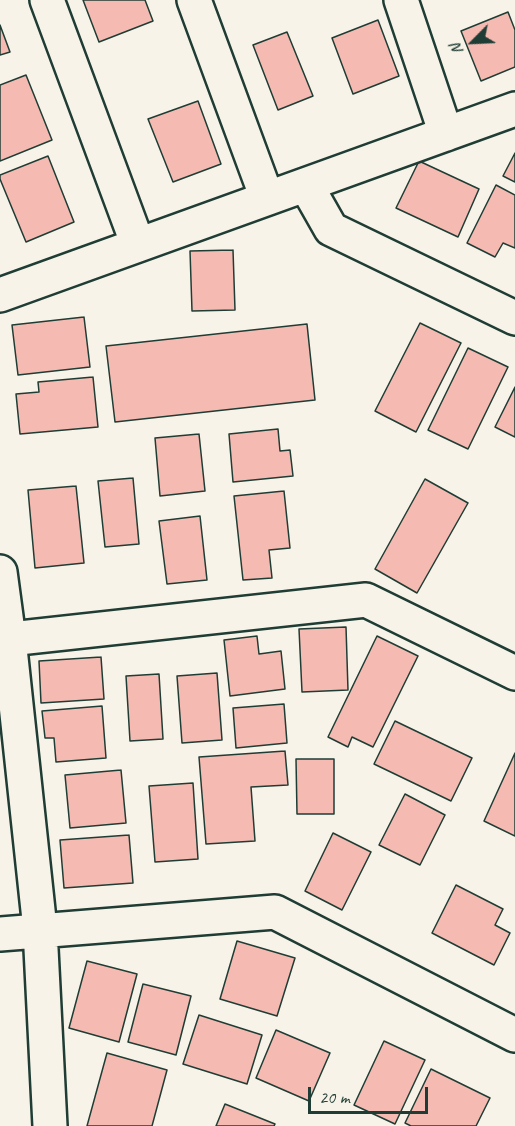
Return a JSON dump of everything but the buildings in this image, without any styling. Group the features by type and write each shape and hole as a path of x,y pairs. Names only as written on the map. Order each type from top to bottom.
{"street":[{"path":"47,0 138,246"},
{"path":"194,0 267,198"},
{"path":"400,0 446,134"},
{"path":"0,295 515,109"},
{"path":"306,185 331,229 515,318"},
{"path":"0,572 5,640 40,929 50,1126"},
{"path":"5,640 366,600 515,673"},
{"path":"0,934 275,912 515,1035"}]}
